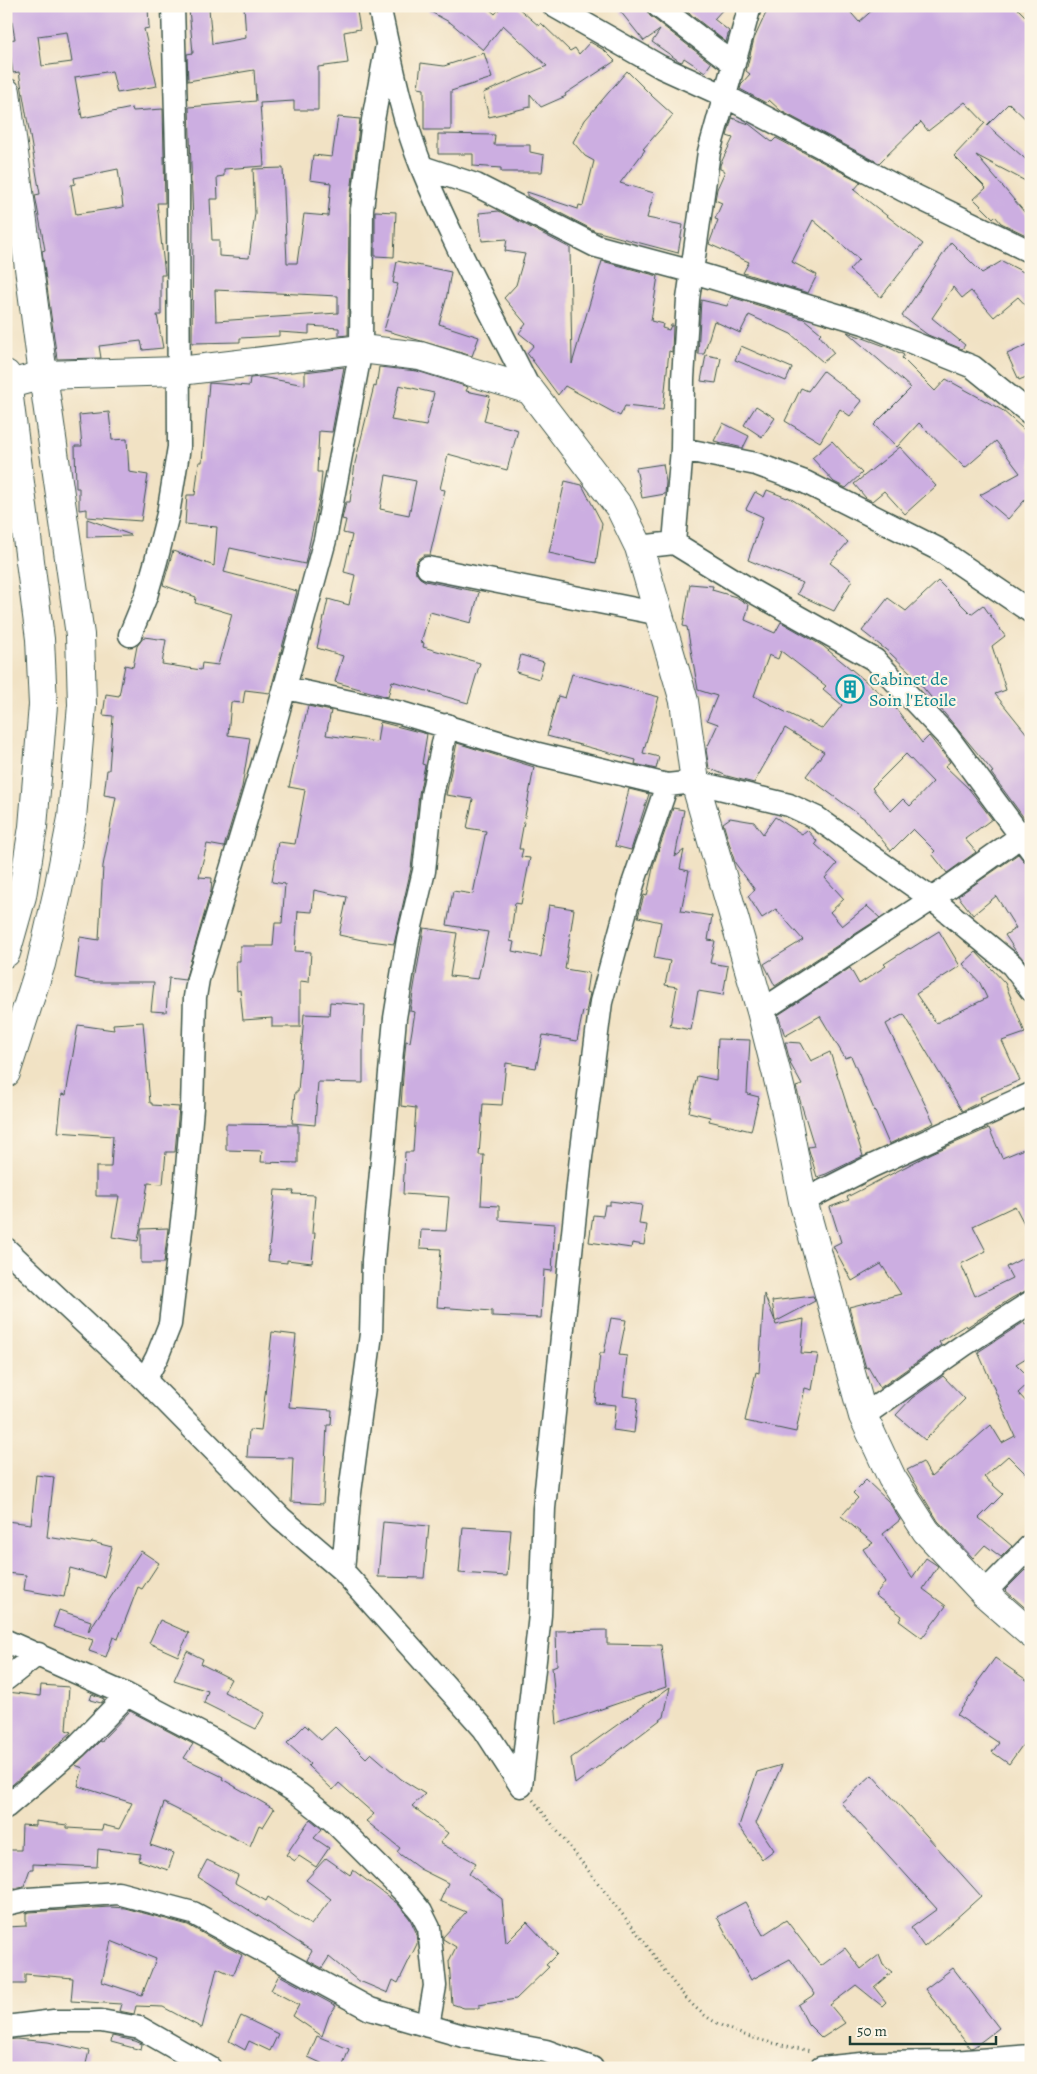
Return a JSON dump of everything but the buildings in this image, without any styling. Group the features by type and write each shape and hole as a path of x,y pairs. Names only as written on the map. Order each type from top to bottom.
{"street":[{"path":"130,635 146,596 168,514 178,447 180,371 173,6"},
{"path":"379,6 402,108 422,167 443,216 530,390 620,508 639,547 684,701 695,782 761,1011 784,1103 803,1201 863,1416 892,1478 926,1531 984,1593 1031,1634"},
{"path":"554,6 661,67 725,96 903,190 1031,252"},
{"path":"658,6 734,64"},
{"path":"674,543 682,448 683,379 688,299 709,152 750,6"},
{"path":"144,1380 158,1357 170,1324 188,1146 195,997 198,979 286,688 325,540 360,349 362,209 373,120 387,45"},
{"path":"6,92 43,375 80,635 82,705 72,818 58,890 41,964 6,1073"},
{"path":"422,167 476,185 596,246 693,272 864,324 973,367 1031,414"},
{"path":"6,953 22,896 33,827 43,705 40,640 7,381 43,375 180,371 360,349 420,356 530,390"},
{"path":"682,448 756,464 806,482 938,550 1031,612"},
{"path":"639,547 674,543 752,591 875,660 947,736 1027,838 761,1011"},
{"path":"428,568 660,614"},
{"path":"286,688 401,713 447,725 538,754 667,786 695,782 789,805 817,818 932,899 1012,965 1031,990"},
{"path":"343,1571 371,1334 373,1260 395,1018 408,939 424,871 432,795 447,725"},
{"path":"521,1786 540,1615 544,1508 581,1157 601,1002 633,884 667,786"},
{"path":"803,1201 872,1166 1031,1094"},
{"path":"6,1249 144,1380 282,1518 343,1571 484,1728 521,1786"},
{"path":"863,1416 964,1345 1031,1302"},
{"path":"984,1593 1031,1545"},
{"path":"6,1641 127,1695 217,1742 298,1794 332,1820 408,1896 421,1912 429,1928 433,1949 435,1986 428,2026"},
{"path":"6,1679 38,1654"},
{"path":"6,1807 70,1753 127,1695"},
{"path":"6,1904 28,1899 118,1893 193,1913 370,2009 464,2036 546,2051 592,2068"},
{"path":"6,2027 54,2020 91,2021 140,2028 210,2068"},
{"path":"818,2060 952,2065 1031,2056"}],"path":[{"path":"521,1786 605,1891 686,1999 710,2019 742,2034 818,2060"}],"place":[{"name":"Cabinet de Soin l'Etoile","path":"850,689"}]}
